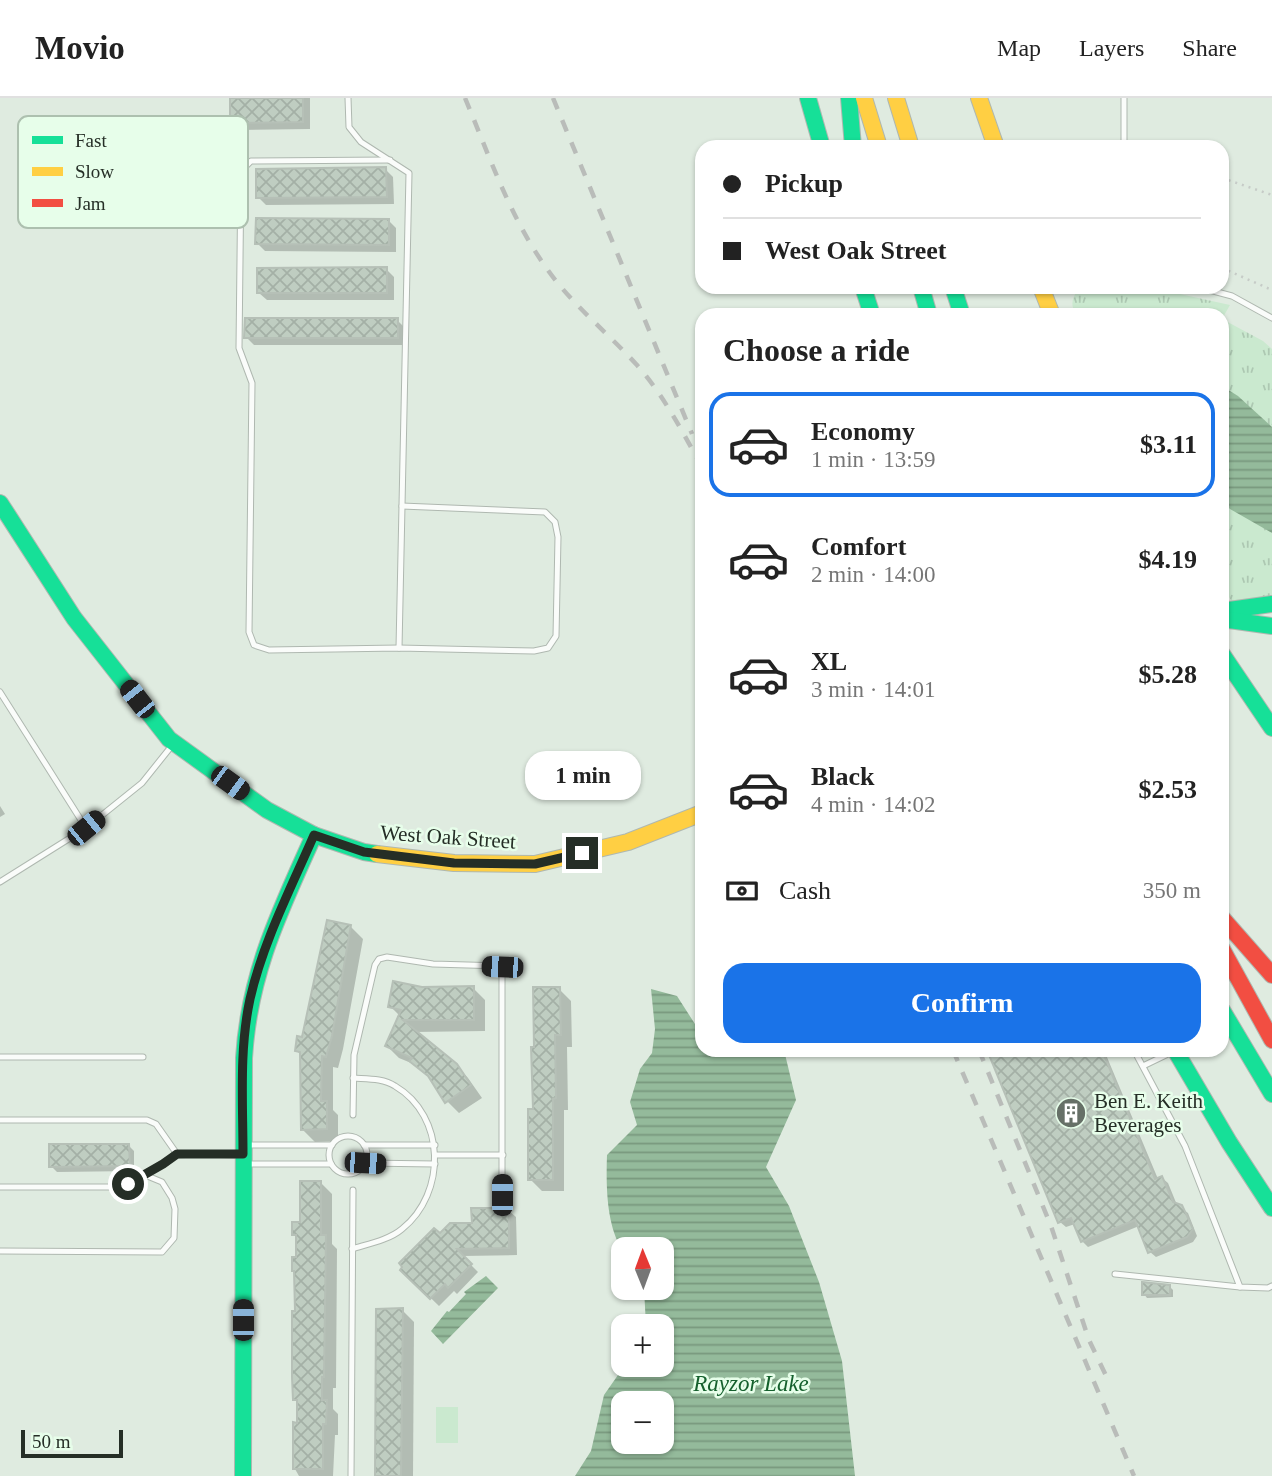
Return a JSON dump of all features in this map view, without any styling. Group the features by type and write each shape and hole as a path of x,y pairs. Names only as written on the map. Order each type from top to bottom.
{"main road":[{"path":"808,98 820,140"},
{"path":"849,98 852,140"},
{"path":"864,98 877,140"},
{"path":"896,98 909,140"},
{"path":"979,98 994,140"},
{"name":"West Oak Street","path":"0,503 74,618 174,743 267,810 314,835 364,852 454,863 535,864 628,842 695,816"},
{"path":"1229,610 1272,604"},
{"path":"1229,620 1272,626"},
{"path":"1229,664 1272,728"},
{"path":"243,1476 244,1058 250,999 268,943 314,835"},
{"path":"1229,926 1272,975"},
{"path":"1229,962 1272,1040"},
{"path":"1229,1022 1272,1094"},
{"path":"1179,1057 1272,1208"}],"lane":[{"path":"348,98 349,127 361,142 409,173 400,648"},
{"path":"1124,98 1124,140"},
{"path":"248,164 251,160 390,160"},
{"path":"240,228 237,326 239,348 252,383 249,632 254,645 269,650 400,648 534,651 548,648 556,636 558,537 555,522 545,512 402,506"},
{"path":"1224,294 1272,318"},
{"path":"0,692 86,828"},
{"path":"0,882 86,828 142,783 174,743"},
{"path":"353,1115 354,1055 375,965 379,959 387,957 433,964 502,967 502,1195"},
{"path":"1138,1057 1185,1146 1240,1287"},
{"path":"1143,1066 1161,1057"},
{"path":"0,1058 143,1058"},
{"path":"352,1249 401,1230 410,1221 430,1193 435,1164 435,1145 422,1113 410,1098 394,1085 353,1077"},
{"path":"0,1120 147,1120 156,1124 177,1154"},
{"path":"243,1155 332,1145 346,1137 356,1138 364,1146 367,1154 365,1163 359,1171 349,1174 338,1172 331,1164 329,1154 332,1145"},
{"path":"364,1146 435,1145"},
{"path":"0,1187 128,1184 177,1154 243,1155 331,1164"},
{"path":"435,1155 503,1155"},
{"path":"365,1163 435,1164"},
{"path":"0,1251 162,1252 174,1238 175,1209 162,1182 145,1175"},
{"path":"351,1476 353,1190"},
{"path":"1115,1274 1240,1287 1272,1286"}],"path":[{"path":"1229,180 1272,195"},
{"path":"1229,271 1272,290"}],"green space":[{"path":"1180,294 1230,305 1228,308 1073,308 1074,296"},
{"path":"1229,323 1263,341 1272,349 1272,605 1233,603 1229,597"},
{"path":"436,1407 458,1407 458,1443 436,1443"}],"water":[{"path":"1229,390 1272,427 1272,533 1230,509"},
{"name":"Rayzor Lake","path":"651,989 677,996 695,1024 695,1057 786,1057 796,1100 766,1167 789,1206 819,1282 842,1361 855,1476 575,1476 591,1451 604,1395 617,1377 674,1377 674,1314 645,1314 645,1300 674,1300 674,1237 616,1237 608,1204 607,1155 637,1125 630,1102 640,1069 652,1053 655,1029"},
{"path":"486,1276 498,1288 443,1344 431,1331 447,1311 466,1294 464,1292"}],"building":[{"path":"230,98 303,98 303,122 248,123 248,116 230,116"},
{"path":"386,167 387,197 256,198 256,169"},
{"path":"256,218 389,219 389,245 255,244"},
{"path":"387,267 387,293 257,293 257,268"},
{"path":"245,318 398,318 398,338 244,338"},
{"path":"327,920 351,925 332,1036 326,1057 322,1056 321,1101 327,1101 327,1129 301,1130 300,1052 295,1051 297,1036 302,1037"},
{"path":"393,981 422,987 474,986 474,1020 403,1020 457,1064 471,1085 445,1103 428,1076 409,1061 412,1058 385,1046 401,1010 388,1007"},
{"path":"533,987 560,987 561,1035 555,1035 553,1180 528,1180 528,1109 533,1109"},
{"name":"Ben E. Keith Beverages","path":"990,1057 1105,1057 1155,1179 1162,1176 1173,1202 1182,1205 1193,1229 1187,1237 1148,1253 1135,1220 1081,1242 1071,1218 1058,1223"},
{"path":"49,1144 129,1144 130,1166 49,1167"},
{"path":"300,1181 321,1181 321,1235 326,1235 322,1400 327,1400 326,1424 323,1424 323,1469 293,1469 293,1422 297,1423 297,1400 293,1400 292,1377 292,1311 295,1311 292,1257 296,1257 296,1235 292,1235 292,1222 300,1222"},
{"path":"471,1208 509,1208 509,1248 457,1249 472,1264 448,1288 445,1284 430,1299 400,1270 402,1267 399,1263 434,1228 440,1233 450,1223 472,1223"},
{"path":"1142,1282 1170,1285 1170,1295 1142,1295"},
{"path":"403,1308 401,1476 375,1476 376,1309"}],"railway":[{"path":"465,98 500,184 532,246 566,292 646,376 672,413 695,454"},
{"path":"553,98 692,434"},
{"path":"956,1057 1134,1476"},
{"path":"982,1057 1051,1226 1089,1340 1110,1384"}],"traffic: fast":[{"path":"808,98 820,140"},
{"path":"849,98 852,140"},
{"path":"865,294 870,308"},
{"path":"923,294 927,308"},
{"path":"955,294 960,308"},
{"path":"0,503 74,618 169,739 267,810 314,835 377,854"},
{"path":"1229,610 1272,604"},
{"path":"1229,620 1272,626"},
{"path":"1229,664 1272,728"},
{"path":"243,1476 244,1058 247,1027 252,998 268,943 314,835"},
{"path":"1229,1022 1272,1094"},
{"path":"1179,1057 1272,1208"}],"traffic: slow":[{"path":"864,98 877,140"},
{"path":"896,98 909,140"},
{"path":"979,98 994,140"},
{"path":"1044,294 1049,308"},
{"path":"377,854 454,863 535,864 628,842 695,816"}],"traffic: jam":[{"path":"1229,926 1272,975"},
{"path":"1229,962 1272,1040"}],"place":[{"name":"Ben E. Keith Beverages","path":"1071,1113"}],"route":[{"path":"128,1184 177,1154 243,1154 244,1058 250,999 268,943 314,835 364,852 454,863 535,864 582,853"}]}
